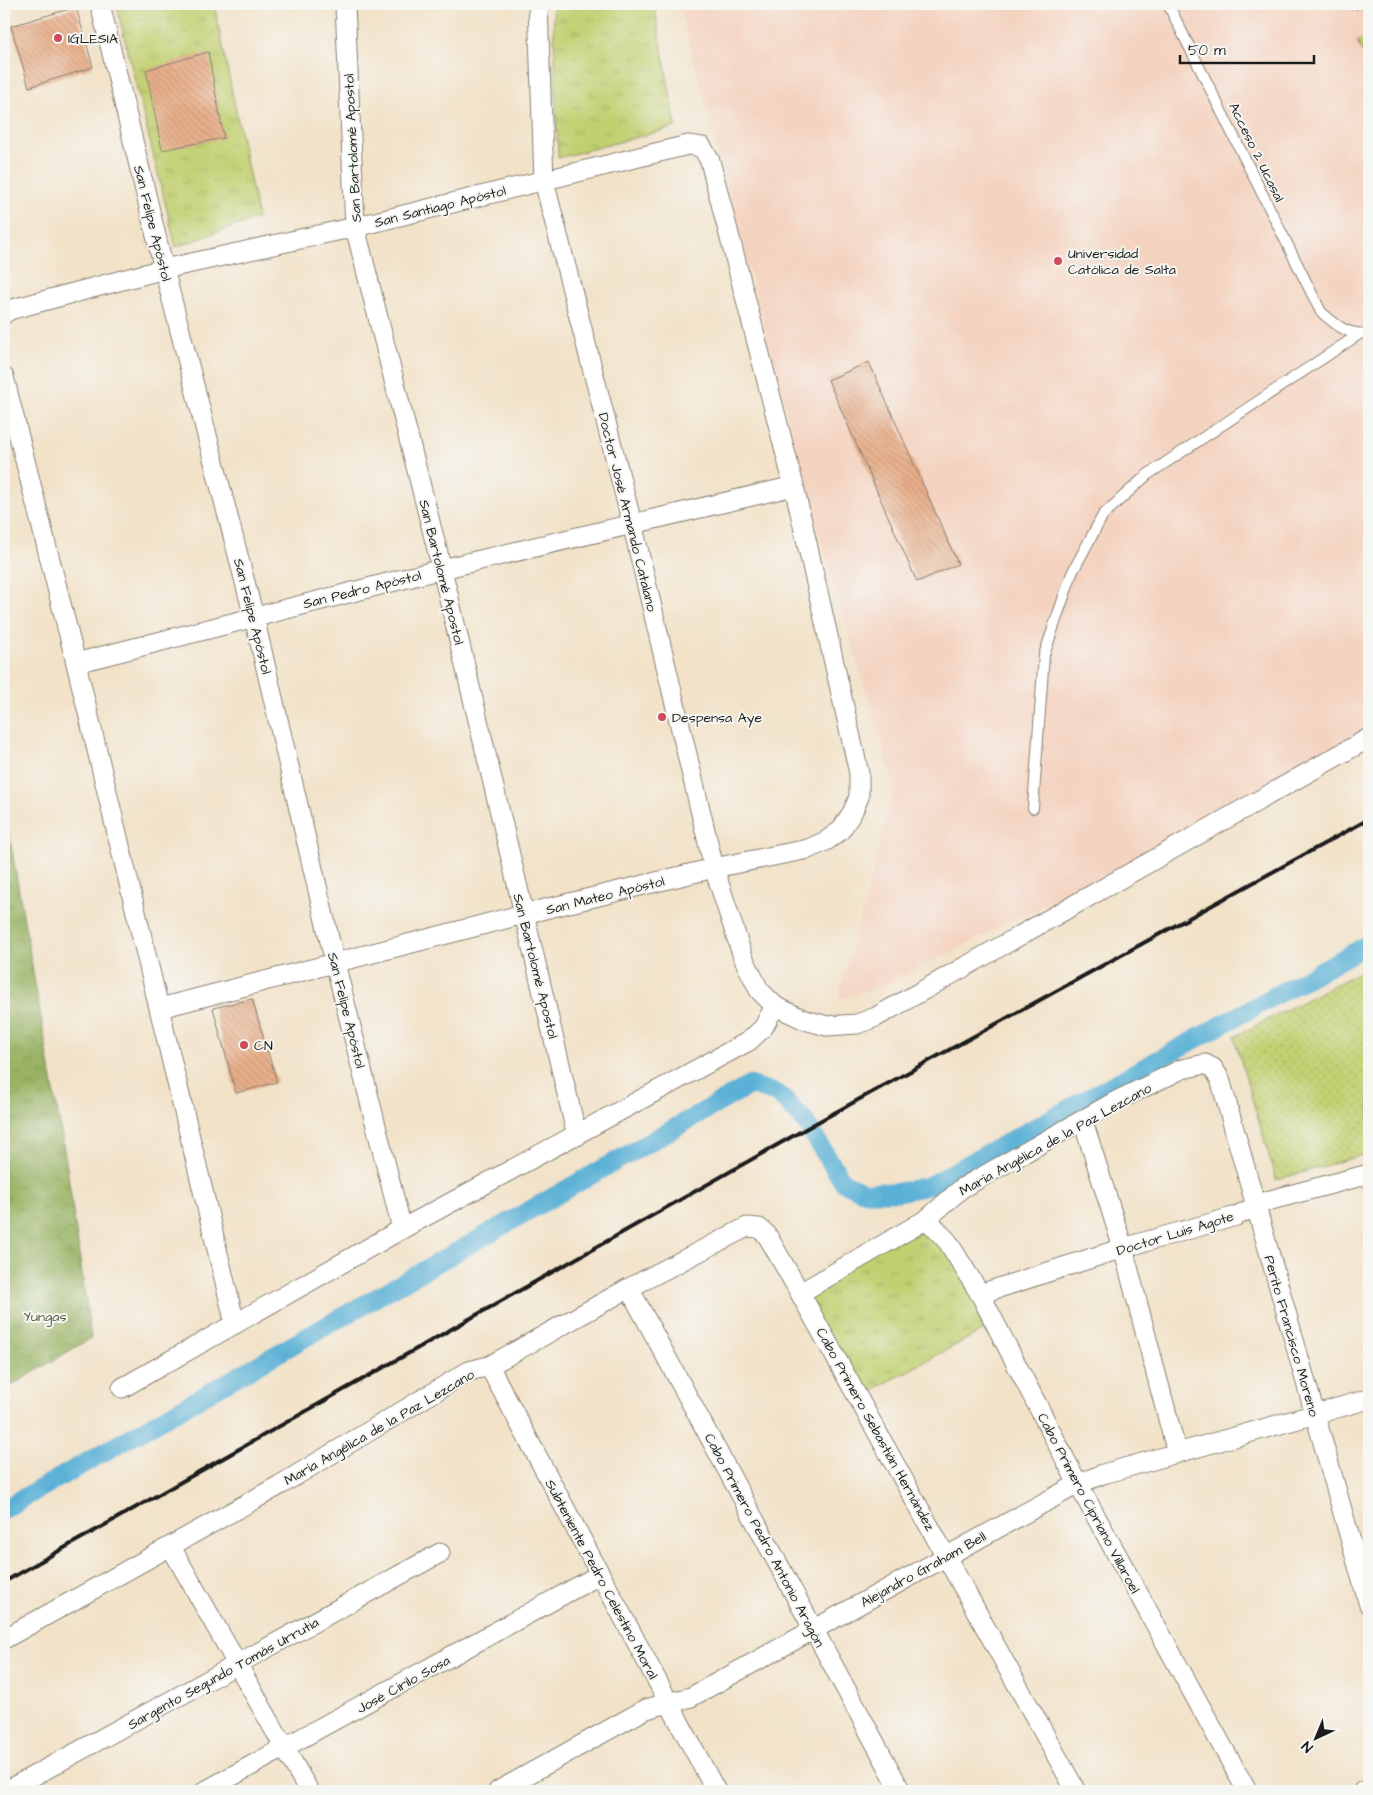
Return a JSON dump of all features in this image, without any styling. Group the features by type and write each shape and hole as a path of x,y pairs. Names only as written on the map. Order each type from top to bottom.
{"street":[{"name":"San Felipe Apóstol","path":"100,4 164,269 254,616 334,963 402,1229"},
{"name":"San Bartolomé Apostol","path":"345,4 355,227 442,569 577,1136"},
{"name":"Doctor José Armando Catalano","path":"538,4 544,181 632,523 714,868 747,970 759,990 775,1006"},
{"name":"San Santiago Apóstol","path":"4,314 9,310 164,269 355,227 688,145 702,147"},
{"name":"San Mateo Apóstol","path":"160,1008 524,914 714,868 808,849 826,841 840,831 852,814 859,796 859,773 794,486 710,162 702,147"},
{"path":"4,377 76,663 235,1324"},
{"name":"San Pedro Apóstol","path":"76,663 442,569 794,486"},
{"path":"122,1388 402,1229 577,1136 749,1041 763,1028 775,1006 805,1020 827,1026 857,1024 876,1017 1369,738"},
{"name":"María Angélica de la Paz Lezcano","path":"800,1293 926,1218 962,1188 1116,1101 1182,1070 1205,1064 1213,1068"},
{"name":"Perito Francisco Moreno","path":"1213,1068 1220,1078 1369,1605"},
{"path":"1083,1121 1123,1248 1177,1453"},
{"name":"Doctor Luis Agote","path":"980,1294 1123,1248 1236,1216 1267,1201 1369,1174"},
{"name":"Cabo Primero Cipriano Villaroel","path":"926,1218 948,1242 980,1294 1078,1484 1247,1791"},
{"name":"María Angélica de la Paz Lezcano","path":"4,1638 280,1485 469,1371 489,1366 629,1288 747,1227 759,1228"},
{"name":"Cabo Primero Sebastián Hernández","path":"759,1228 767,1235 800,1293 1076,1791"},
{"name":"Cabo Primero Pedro Antonio Aragón","path":"629,1288 901,1791"},
{"name":"Subteniente Pedro Celestino Moral","path":"489,1366 716,1791"},
{"name":"Alejandro Graham Bell","path":"498,1791 646,1709 691,1697 1078,1484 1103,1474 1369,1399"},
{"path":"170,1547 309,1791"},
{"name":"Sargento Segundo Tomás Urrutia","path":"6,1791 440,1553"},
{"name":"José Cirilo Sosa","path":"205,1791 285,1749 599,1575"},
{"path":"1363,1791 1369,1789"}],"lane":[{"name":"Acceso 2 Ucasal","path":"1168,4 1321,312 1342,330 1364,334"},
{"path":"1034,808 1044,655 1072,573 1103,516 1148,475 1364,334"}],"path":[{"path":"1343,4 1350,9 1369,8"}],"shaded area":[{"name":"Universidad Católica de Salta","path":"679,4 1369,4 1369,744 882,986 838,1000 895,787 814,518"}],"green space":[{"path":"116,4 214,4 258,218 176,247"},
{"path":"553,4 654,4 676,127 558,158"},
{"path":"1369,35 1369,64 1357,42"},
{"name":"Yungas","path":"4,805 66,1161 91,1338 4,1390"},
{"path":"1369,967 1369,1153 1276,1180 1234,1037"},
{"path":"927,1219 995,1324 858,1398 800,1293"}],"building":[{"path":"76,7 93,67 29,87 11,26"},
{"path":"208,52 224,138 162,150 146,70"},
{"path":"869,362 958,564 917,582 828,380"},
{"name":"CN","path":"252,999 277,1082 236,1093 213,1008"}],"waterway":[{"path":"4,1509 750,1085 778,1094 804,1120 843,1182 864,1192 899,1192 928,1186 1369,944"}],"railway":[{"path":"4,1582 816,1123 1369,819"}],"place":[{"name":"IGLESIA","path":"58,38"},
{"name":"Universidad Católica de Salta","path":"1058,261"},
{"name":"Despensa Aye","path":"662,717"},
{"name":"CN","path":"244,1045"}]}
